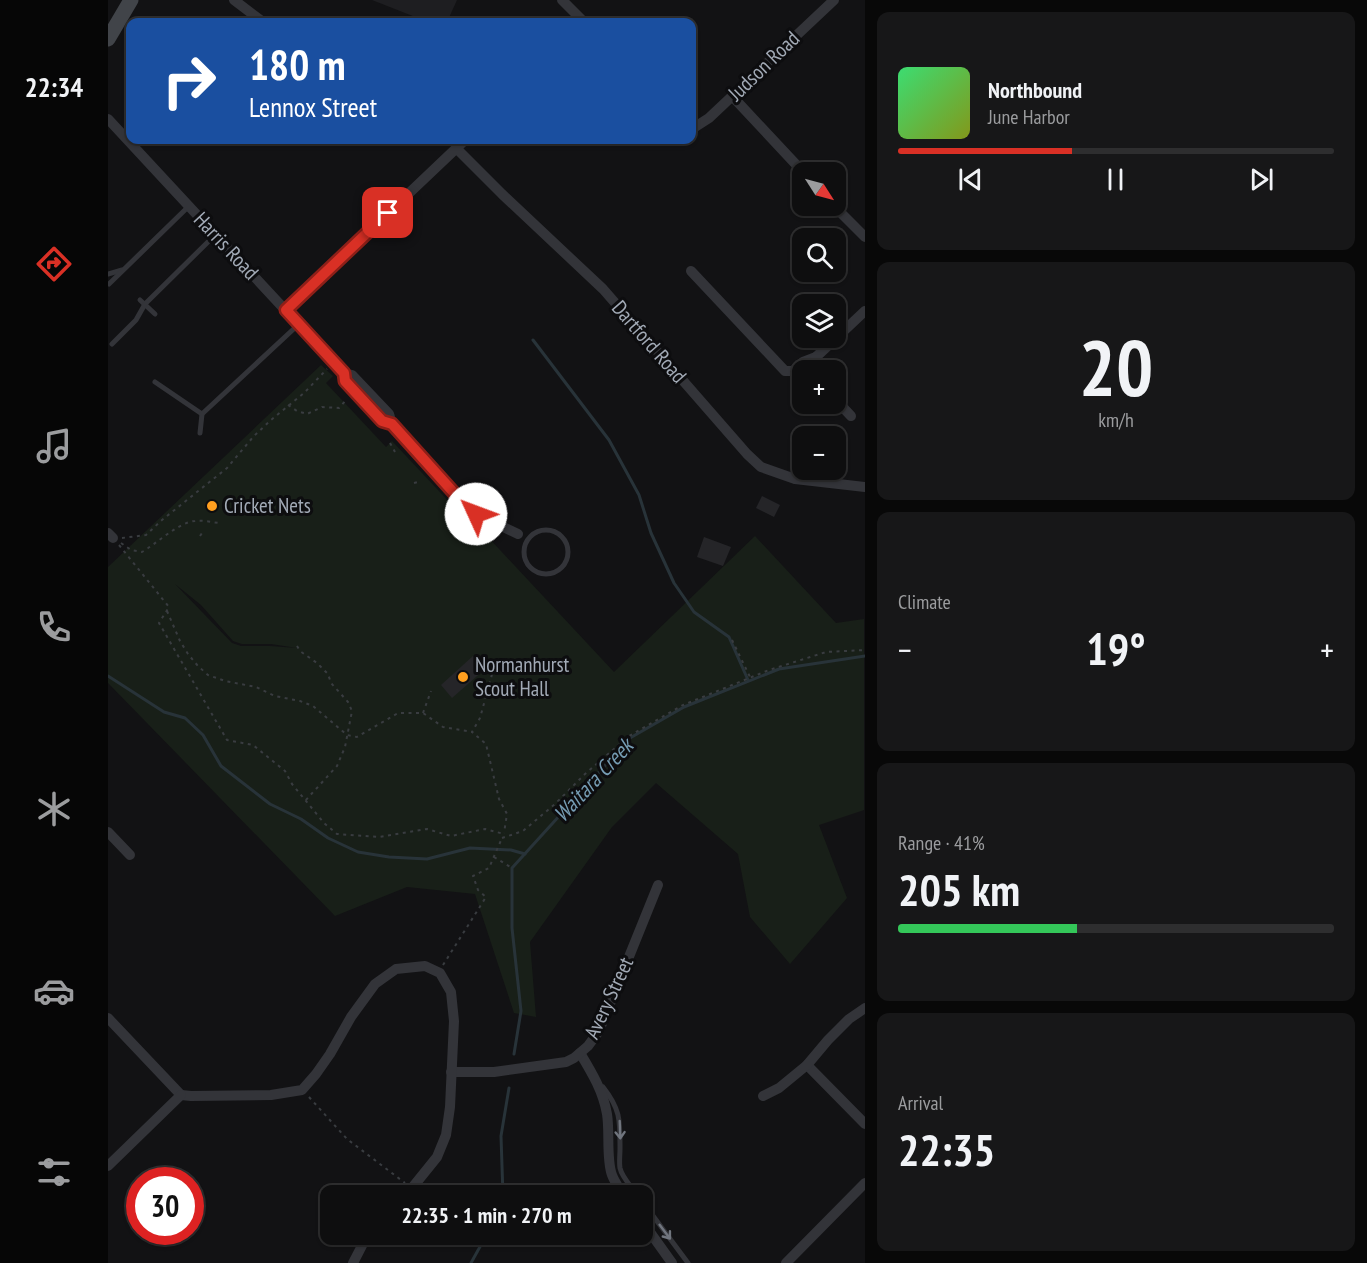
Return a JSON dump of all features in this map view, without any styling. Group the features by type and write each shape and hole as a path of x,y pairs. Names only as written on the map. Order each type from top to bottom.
{"street":[{"path":"108,39 131,0"},
{"path":"234,0 258,18"},
{"path":"561,0 580,18"},
{"name":"Judson Road","path":"696,126 709,118 834,0"},
{"path":"732,96 794,162"},
{"name":"Harris Road","path":"108,118 126,138"},
{"name":"Harris Road","path":"132,144 344,373 352,375 389,414 392,424 464,504 476,514 518,534"},
{"path":"286,310 460,144"},
{"name":"Dartford Road","path":"456,148 603,289 747,454 761,467 795,479 864,487"},
{"path":"844,216 864,237"},
{"path":"691,272 784,371 793,371 803,362 816,357"},
{"path":"815,360 864,311"},
{"name":"Harris Road","path":"344,373 345,381 382,421 392,424"},
{"path":"846,411 851,416"},
{"path":"108,832 130,855"},
{"name":"Avery Street","path":"451,1072 494,1072 541,1066 566,1062 580,1053 599,1031 658,885"},
{"path":"108,1018 181,1095 271,1095 302,1090 330,1054 351,1017 375,984 396,969 425,966 440,973 451,992 454,1021 450,1107 446,1135 436,1157 414,1185"},
{"path":"763,1096 779,1088 807,1065 849,1019 864,1008"},
{"path":"580,1053 596,1079 606,1112 610,1165 612,1176 617,1185"},
{"path":"807,1065 864,1124"},
{"path":"108,1166 181,1095"},
{"path":"786,1263 864,1183"},
{"path":"653,1236 672,1263"},
{"path":"353,1263 362,1245"}],"lane":[{"path":"109,284 189,206"},
{"path":"111,344 136,320 142,302 215,234"},
{"path":"108,273 123,270"},
{"path":"142,302 155,314"},
{"path":"200,433 202,414 299,324"},
{"path":"155,382 202,414"},
{"path":"543,530 559,534 568,549 564,565 549,574 533,570 524,555 528,539 543,530"},
{"path":"518,534 528,539"},
{"path":"596,1079 616,1106 620,1123 620,1167 630,1185"},
{"path":"653,1216 688,1263"}],"path":[{"path":"111,536 146,535 227,468 254,436 304,393 334,362"},
{"path":"288,405 307,414 322,407 339,408 354,390"},
{"path":"390,443 395,452"},
{"path":"414,483 421,481"},
{"path":"111,536 131,550 142,552 176,528 194,521 219,523"},
{"path":"200,536 204,530"},
{"path":"111,536 169,607 159,623 228,740 253,745 285,771 305,801 324,824 337,834 379,837 427,829 451,836 485,829 504,834"},
{"path":"167,610 188,654 208,675 256,687 276,696 313,706 347,735 357,737 398,712 423,713 443,727 472,732 486,744 499,799 507,814 504,834 489,868 473,876 478,891 486,897 443,965"},
{"path":"732,640 750,677"},
{"path":"297,646 328,674 331,683 348,702 352,711 345,747 337,766 305,801"},
{"path":"502,838 523,831 629,736 683,705 750,677 826,652 864,650"},
{"path":"472,732 480,718 494,667"},
{"path":"423,713 431,691"},
{"path":"494,857 512,868"},
{"path":"317,1106 347,1139 400,1185"}],"shaded area":[{"path":"372,0 457,0 449,18 418,18"},
{"path":"321,365 333,376 326,383 386,447 392,441 483,538 486,535 614,672 755,536 836,623 864,619 864,810 819,825 847,898 790,964 750,917 738,854 656,783 612,827 530,942 536,1017 514,1013 475,894 407,887 335,916 108,683 108,567","holes":["175,584 201,605 233,641 242,644 271,644 297,648 241,646 232,643"]}],"building":[{"path":"762,496 780,505 774,517 756,508"},
{"path":"704,537 731,547 723,566 697,557"},
{"name":"Normanhurst Scout Hall","path":"473,656 485,669 452,698 441,685"}],"waterway":[{"path":"533,340 609,440 639,495 651,533 674,583 694,612 729,637 748,680"},
{"name":"Waitara Creek","path":"514,1054 521,1011 512,928 512,868 630,738 684,707 779,669 865,656"},
{"path":"108,676 164,712 185,718 203,735 221,766 270,804 301,819 328,838 358,852 389,857 427,859 470,848 511,850 525,854"},
{"name":"Waitara Creek","path":"503,1185 501,1136 509,1088"},
{"name":"Waitara Creek","path":"471,1263 481,1245"}],"place":[{"name":"Cricket Nets","path":"212,506"},
{"name":"Normanhurst Scout Hall","path":"463,677"}],"route":[{"path":"388,213 286,310 344,373 345,381 382,421 392,424 464,504 476,514"}]}
